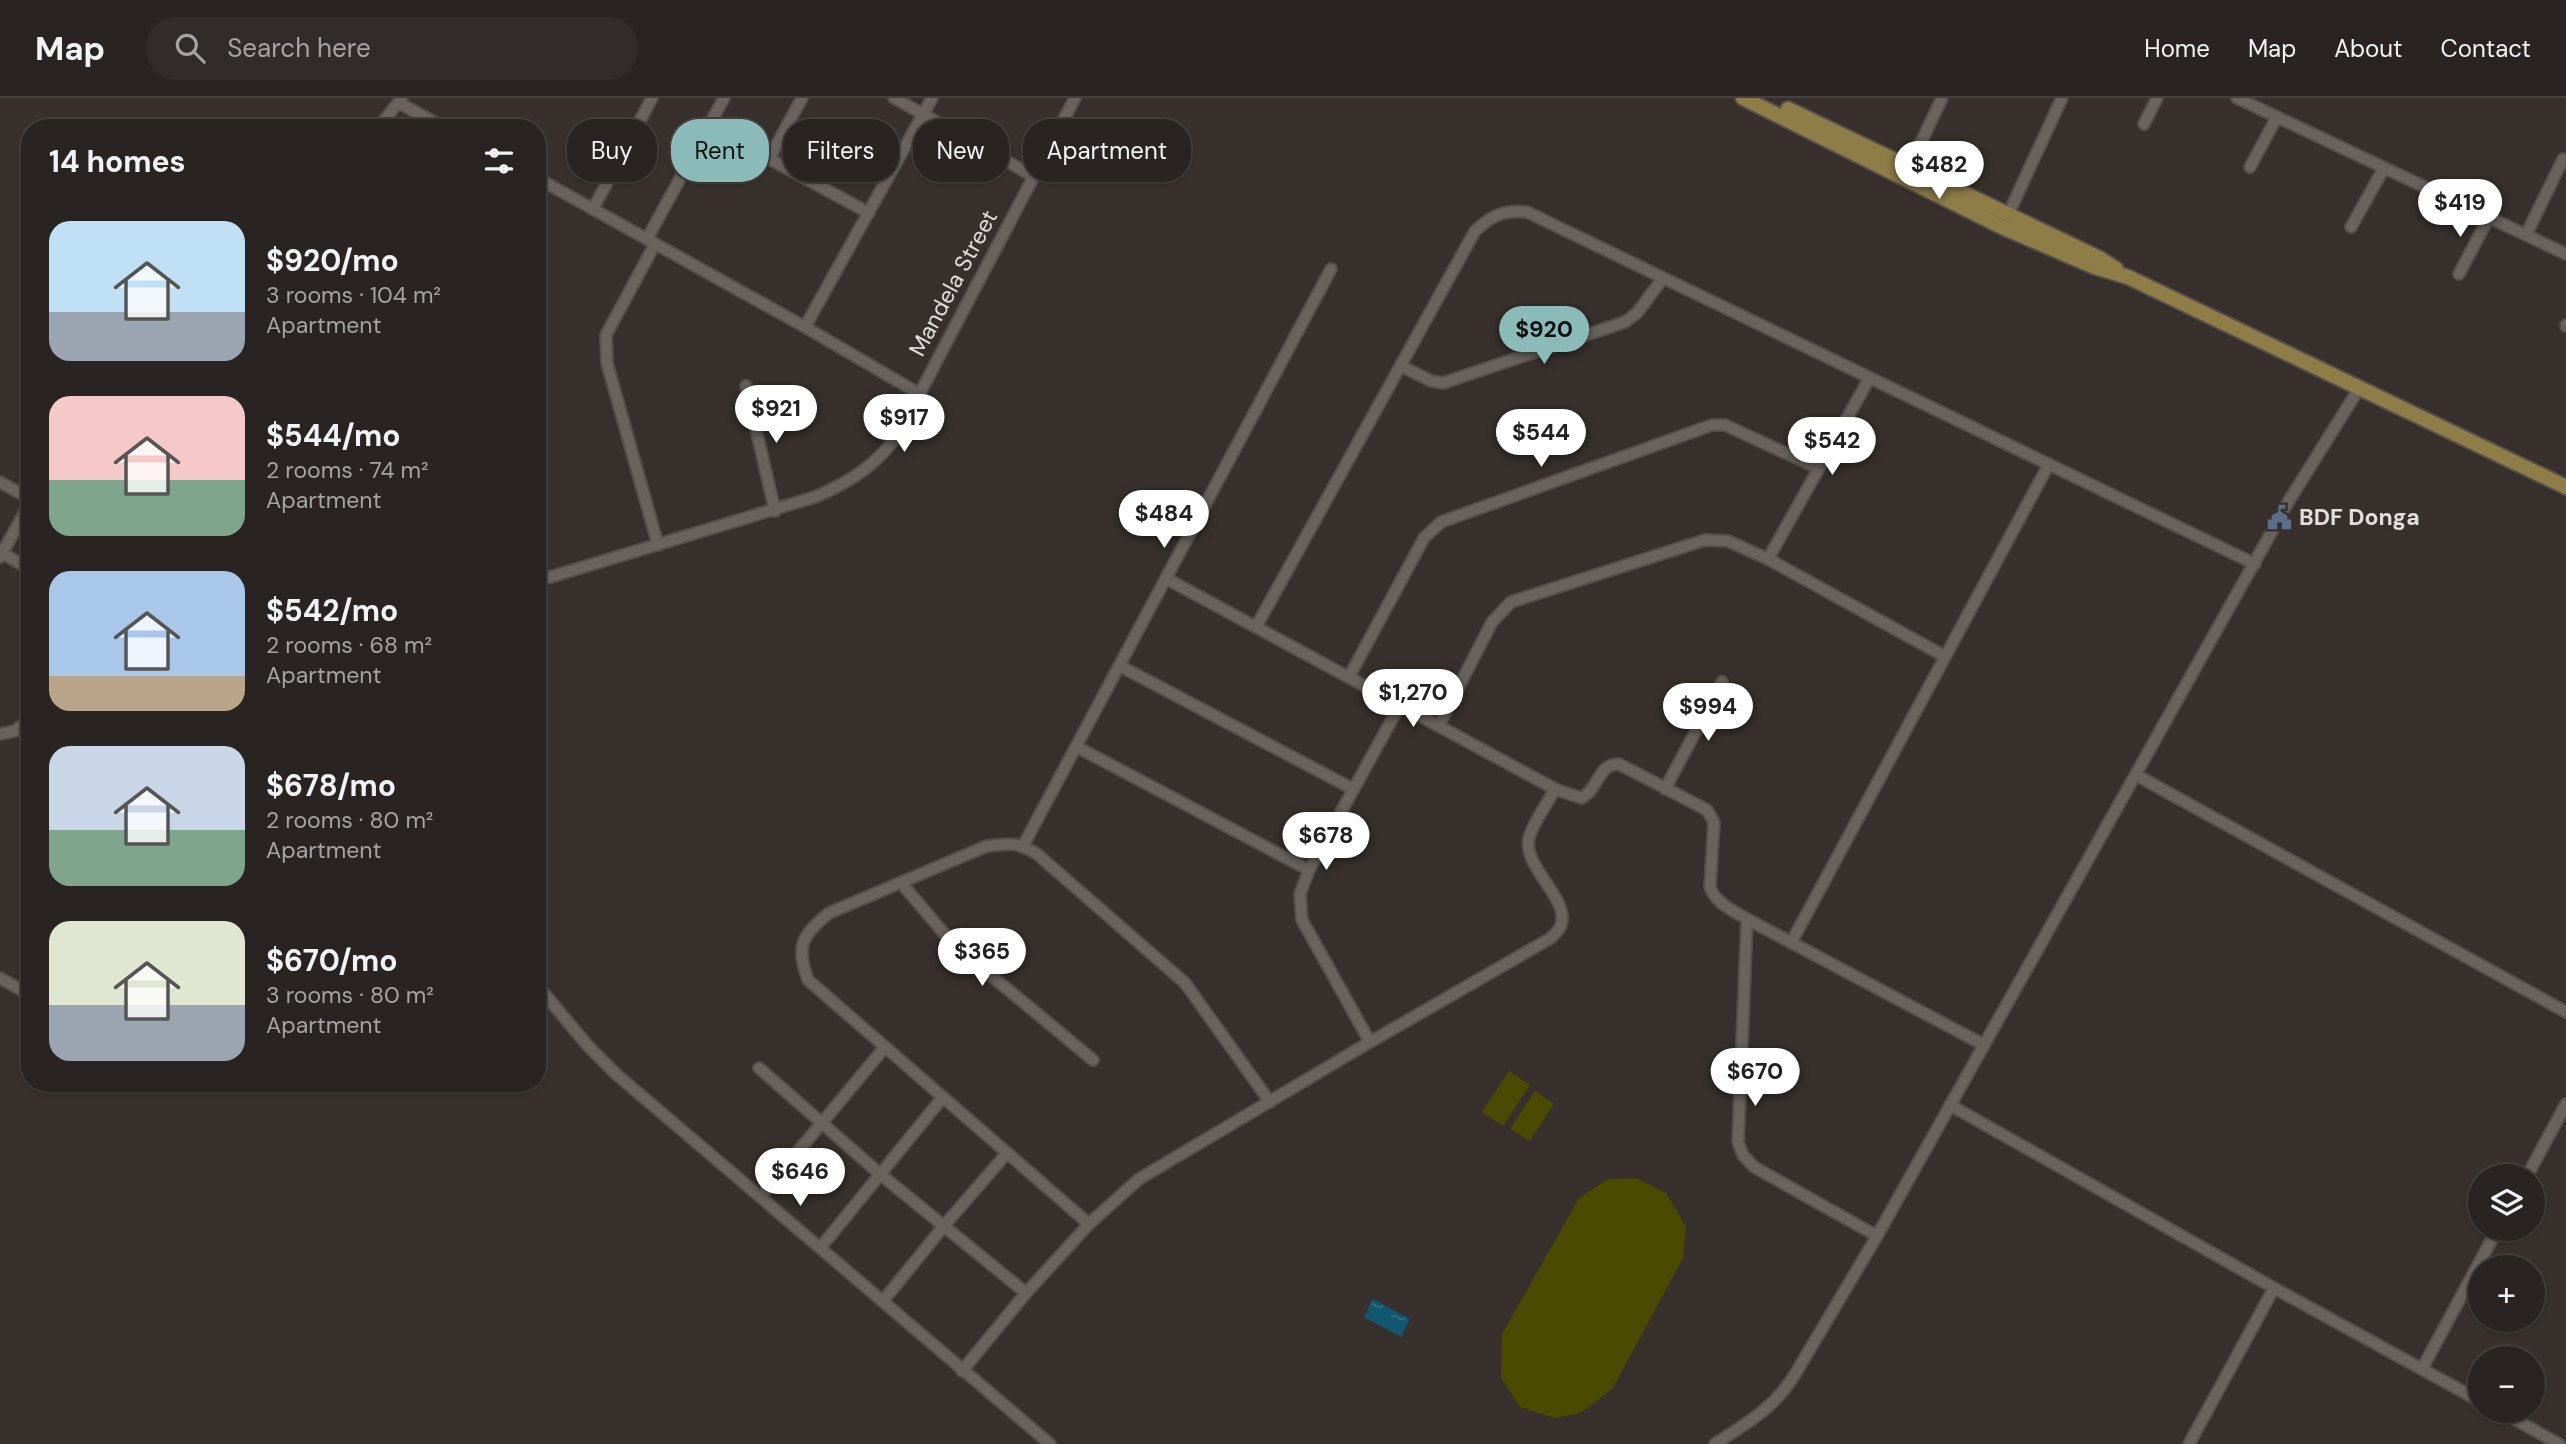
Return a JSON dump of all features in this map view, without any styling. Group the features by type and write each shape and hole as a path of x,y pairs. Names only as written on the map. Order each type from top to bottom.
{"main road":[{"path":"1743,98 1907,172"},
{"path":"1765,98 2095,267 2128,277 2566,486"}],"street":[{"path":"593,209 652,98"},
{"path":"713,119 724,98"},
{"path":"802,98 769,159 869,213"},
{"path":"894,98 1023,170"},
{"path":"805,327 932,98"},
{"name":"Mandela Street","path":"1064,119 1075,98"},
{"path":"1907,172 1942,98"},
{"path":"2005,221 2062,98"},
{"path":"2144,124 2157,98"},
{"path":"2237,98 2566,254"},
{"path":"385,119 401,100 431,119"},
{"path":"2250,167 2277,117"},
{"path":"2526,235 2563,159"},
{"path":"2351,227 2384,168"},
{"path":"659,545 607,363 605,345 609,328 681,182"},
{"name":"Mandela Street","path":"546,578 775,511 838,487 865,471 890,447 1030,182"},
{"path":"546,183 918,393"},
{"path":"1256,627 1475,232 1487,220 1510,210 1527,212 2255,564"},
{"path":"2459,274 2489,218"},
{"path":"1023,846 1331,268"},
{"path":"1401,366 1431,381 1443,383 1625,323 1637,313 1662,278"},
{"path":"1768,559 1868,379"},
{"path":"746,386 775,511"},
{"path":"1715,1444 1763,1413 1782,1396 1877,1236 2290,499 2360,387"},
{"path":"1349,677 1423,538 1441,522 1712,425 1726,425 1818,468"},
{"path":"1791,943 2049,464"},
{"path":"0,482 21,495"},
{"path":"21,518 1,555 21,565"},
{"path":"1439,725 1492,622 1511,602 1705,540 1728,541 1768,559 1944,656"},
{"path":"1167,579 1555,789 1581,798 1588,795 1604,768 1610,764 1619,764 1707,810 1712,816 1712,896 1747,919 1984,1045"},
{"path":"1120,666 1353,789"},
{"path":"1665,789 1722,682"},
{"path":"1370,1042 1302,920 1300,894 1309,870 1400,705"},
{"path":"0,734 15,731 21,726"},
{"path":"1077,747 1309,870"},
{"path":"2136,775 2566,1012"},
{"path":"962,1371 1089,1224 1139,1179 1551,938 1561,927 1562,916 1531,856 1529,839 1555,789"},
{"path":"1089,1224 808,980 800,959 804,940 815,925 829,913 987,846 1012,843 1023,846 1037,854 1185,983 1270,1102"},
{"path":"902,884 953,944 1093,1059"},
{"path":"1747,919 1738,1142 1743,1155 1754,1167 1877,1236"},
{"path":"0,978 21,989"},
{"path":"546,996 616,1073 1050,1444"},
{"path":"761,1196 885,1047"},
{"path":"759,1068 943,1227 1027,1293"},
{"path":"821,1247 943,1097"},
{"path":"2534,1164 2566,1104"},
{"path":"1950,1105 2468,1394"},
{"path":"883,1301 1007,1153"},
{"path":"2422,1369 2491,1241"},
{"path":"2189,1444 2274,1288"},
{"path":"2521,1423 2559,1444"}],"shaded area":[{"path":"1509,1071 1530,1085 1503,1126 1482,1112"},
{"path":"1535,1091 1554,1104 1530,1141 1510,1129"},
{"path":"1636,1178 1666,1193 1686,1227 1683,1258 1613,1388 1581,1413 1555,1418 1520,1407 1501,1378 1502,1334 1579,1198 1608,1179"}],"water":[{"path":"1373,1299 1410,1319 1401,1337 1364,1317"}],"place":[{"name":"BDF Donga","path":"2279,517"}]}
